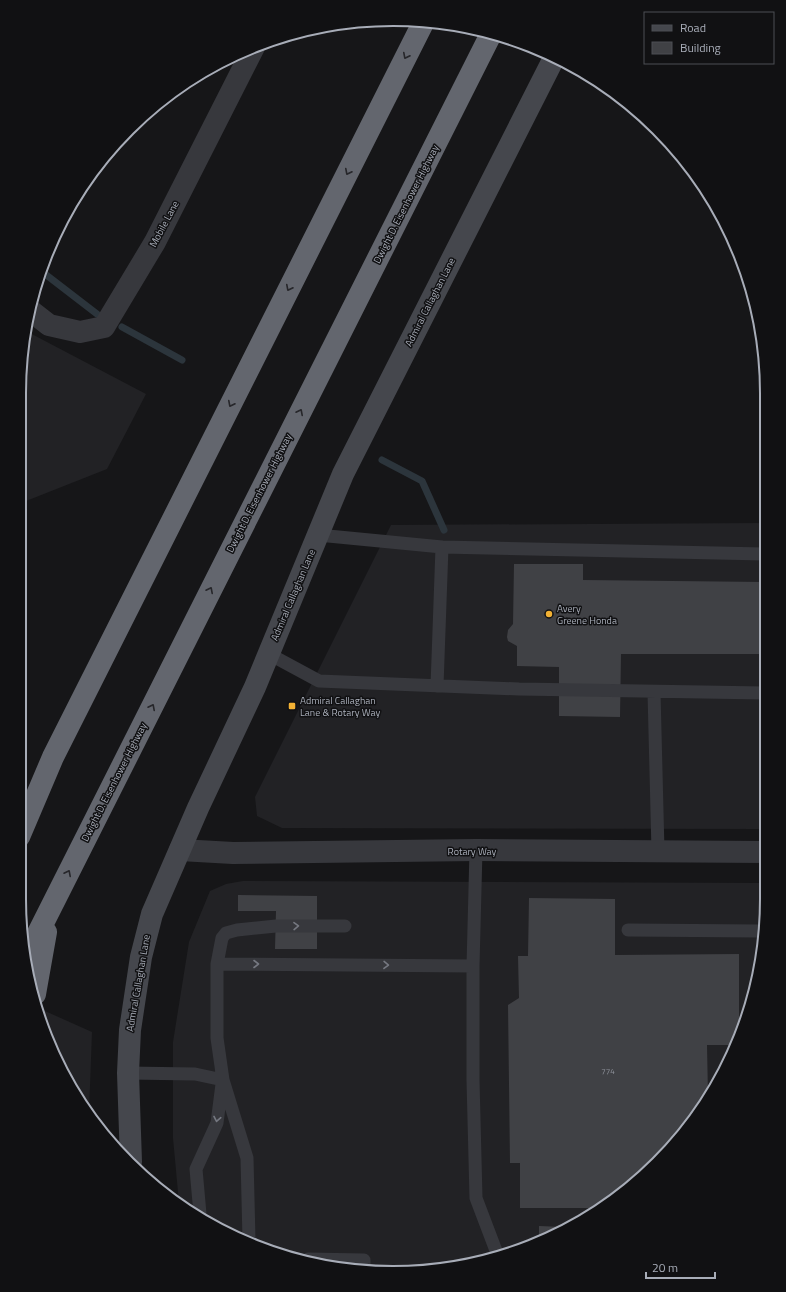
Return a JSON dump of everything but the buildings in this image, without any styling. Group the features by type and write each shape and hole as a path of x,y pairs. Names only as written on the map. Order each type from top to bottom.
{"highway":[{"path":"26,821 53,757 421,27"},
{"name":"Dwight D. Eisenhower Highway","path":"30,950 488,39"},
{"path":"26,789 53,757"},
{"path":"37,985 51,908"}],"main road":[{"name":"Admiral Callaghan Lane","path":"131,1157 128,1073 130,1030 141,957 152,914 198,808 249,701 344,474 552,63"}],"street":[{"name":"Mobile Lane","path":"35,314 49,325 80,332 104,327 156,242 250,55"},
{"name":"Rotary Way","path":"180,850 233,853 476,850 760,852"}],"lane":[{"path":"318,535 442,547 760,554"},
{"path":"437,686 442,547"},
{"path":"269,654 318,681 519,690 760,693"},
{"path":"654,692 658,851"},
{"path":"476,850 473,966 473,1080 476,1198 496,1251"},
{"path":"249,1236 247,1158 223,1080 217,1038 217,964 222,938 226,933 237,930 276,926 345,926"},
{"path":"628,930 758,931"},
{"path":"217,964 473,966"},
{"path":"128,1073 195,1074 223,1080"},
{"path":"200,1211 196,1169 217,1123 223,1080"},
{"path":"327,1260 364,1260 364,1265"}],"shaded area":[{"path":"31,334 146,394 107,469 26,501 26,393"},
{"path":"760,523 760,829 282,828 257,816 255,797 391,525"},
{"path":"243,881 760,883 757,947 753,971 741,1017 711,1082 698,1103 669,1141 653,1159 616,1190 576,1217 511,1247 465,1259 441,1263 393,1266 345,1263 321,1259 275,1247 209,1217 178,1196 173,1138 173,1042 189,942 210,891 226,884"},
{"path":"45,1011 92,1032 89,1105 64,1061 44,1013"}],"waterway":[{"path":"45,274 97,314"},
{"path":"122,327 182,360"},
{"path":"382,460 422,481 444,530"}],"place":[{"name":"Avery Greene Honda","path":"549,614"},
{"name":"Admiral Callaghan Lane & Rotary Way","path":"292,706"}]}
